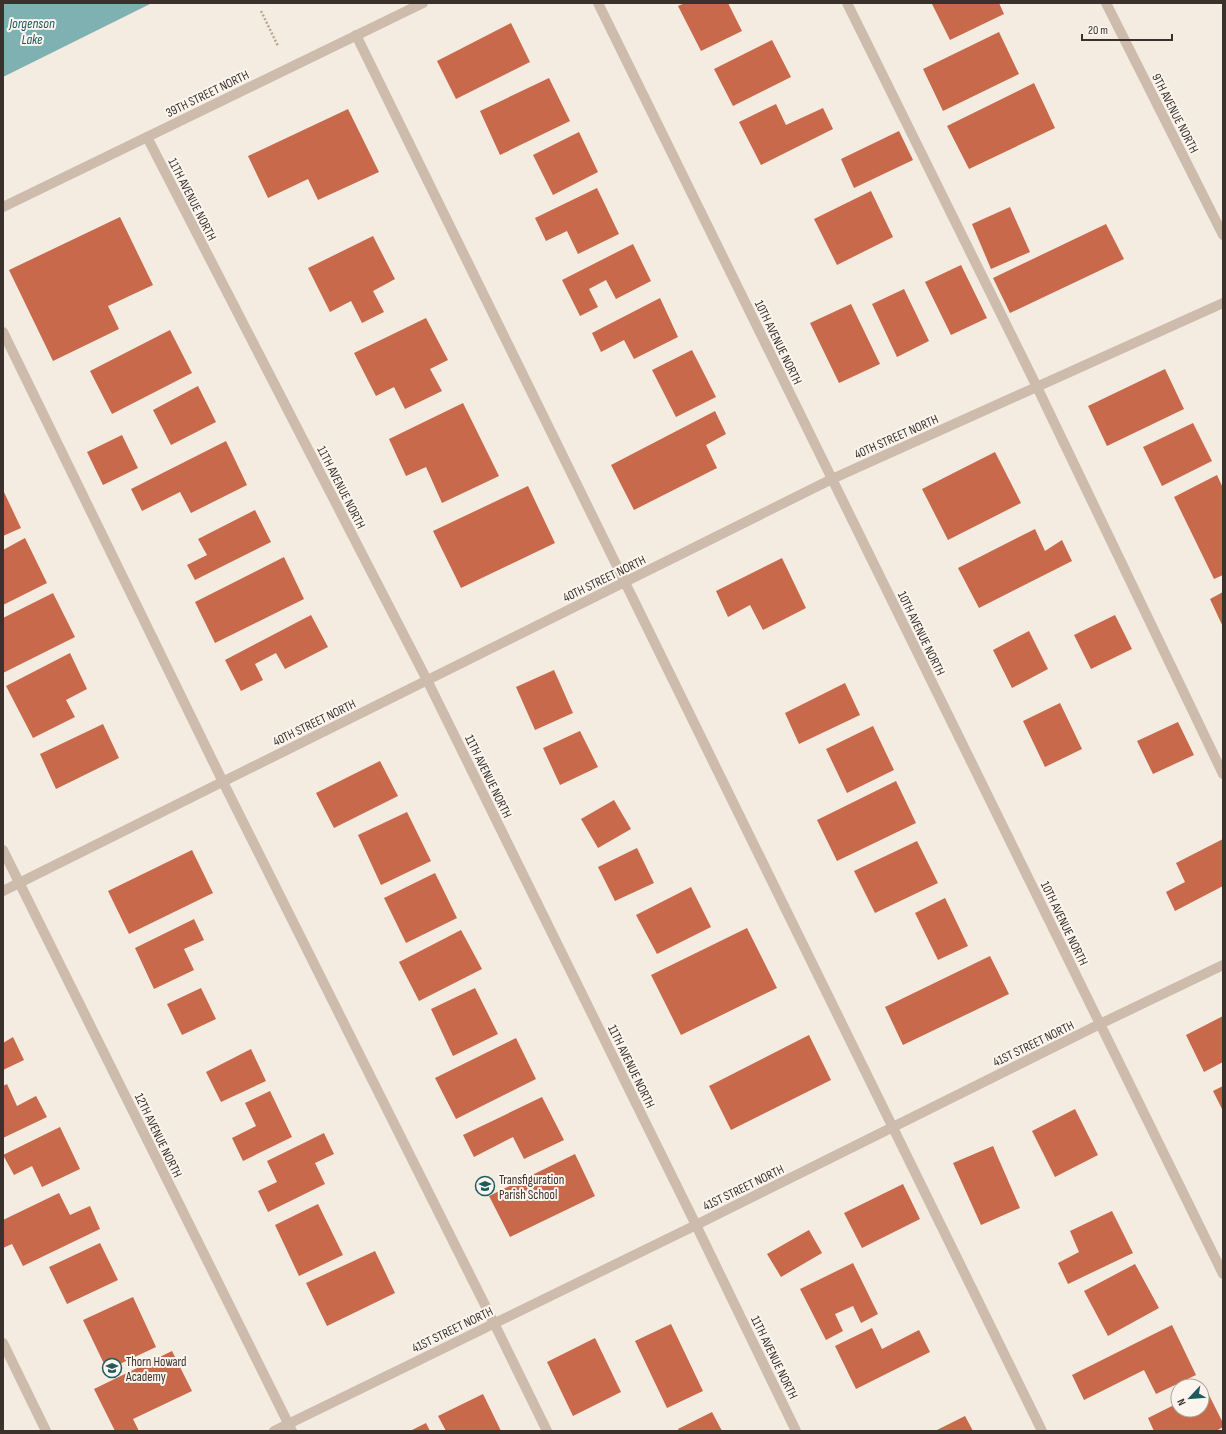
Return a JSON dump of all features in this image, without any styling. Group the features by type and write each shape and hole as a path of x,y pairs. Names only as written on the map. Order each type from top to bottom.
{"street":[{"name":"39TH STREET NORTH","path":"3,207 423,3"},
{"name":"10TH AVENUE NORTH","path":"598,3 1223,1274"},
{"path":"847,3 1037,387 1223,774"},
{"name":"9TH AVENUE NORTH","path":"1106,3 1223,234"},
{"path":"356,36 1042,1431"},
{"name":"11TH AVENUE NORTH","path":"147,137 427,680 796,1431"},
{"name":"40TH STREET NORTH","path":"3,891 832,479 1223,303"},
{"path":"3,332 222,782 547,1431"},
{"name":"12TH AVENUE NORTH","path":"3,850 290,1428"},
{"name":"41ST STREET NORTH","path":"274,1431 290,1428 494,1323 696,1225 1100,1024 1223,965"},
{"path":"3,1343 46,1431"}],"path":[{"path":"261,11 278,46"}],"water":[{"name":"Jorgenson Lake","path":"3,3 152,3 3,77"}],"building":[{"path":"685,3 728,3 742,31 701,51 678,6"},
{"path":"999,3 1004,14 950,40 932,4"},
{"path":"511,23 530,62 456,99 437,61"},
{"path":"999,32 1019,74 943,111 923,69"},
{"path":"772,40 791,77 733,106 714,69"},
{"path":"549,78 570,121 500,155 480,111"},
{"path":"1034,83 1055,128 969,169 947,126"},
{"path":"776,104 786,125 823,108 833,129 761,165 739,122"},
{"path":"348,109 379,172 318,200 308,179 268,198 248,156"},
{"path":"899,131 913,160 854,188 841,159"},
{"path":"579,132 598,172 553,195 533,155"},
{"path":"597,188 619,234 578,254 567,231 546,241 535,218"},
{"path":"871,191 893,237 837,265 814,219"},
{"path":"1010,207 1030,252 991,269 972,224"},
{"path":"120,217 153,285 108,306 119,329 53,361 9,270"},
{"path":"1106,224 1124,259 1010,313 993,278"},
{"path":"373,236 395,279 373,291 384,312 362,323 351,301 330,312 308,268"},
{"path":"633,244 651,281 616,299 606,280 589,289 598,307 580,316 562,280"},
{"path":"961,265 987,318 951,335 925,282"},
{"path":"904,289 929,341 897,357 872,304"},
{"path":"660,298 678,337 634,359 624,340 601,352 592,333"},
{"path":"851,304 880,364 839,383 810,323"},
{"path":"426,318 448,360 430,369 442,391 405,409 394,387 376,396 354,353"},
{"path":"170,330 192,373 112,414 90,371"},
{"path":"692,350 716,397 676,417 652,370"},
{"path":"1165,369 1184,409 1107,446 1088,406"},
{"path":"198,386 216,422 171,445 153,410"},
{"path":"463,403 499,476 442,503 426,467 406,476 389,439"},
{"path":"715,411 726,434 706,445 717,468 634,510 611,465"},
{"path":"1193,423 1212,461 1162,486 1143,447"},
{"path":"122,435 138,468 103,485 87,452"},
{"path":"226,441 247,485 191,513 180,492 142,511 131,489"},
{"path":"995,452 1021,503 948,540 922,489"},
{"path":"1217,475 1223,488 1223,575 1214,579 1174,497"},
{"path":"528,486 555,543 461,588 433,531"},
{"path":"3,490 21,528 3,536"},
{"path":"255,510 271,542 195,580 187,565 207,555 198,539"},
{"path":"1035,529 1045,551 1062,540 1072,561 979,608 958,568"},
{"path":"25,538 47,583 3,605 3,550"},
{"path":"284,557 304,599 215,643 195,602"},
{"path":"782,558 806,608 763,630 750,605 728,617 716,591"},
{"path":"1223,592 1223,627 1210,599"},
{"path":"53,593 75,637 3,673 3,618"},
{"path":"311,615 328,647 285,669 276,653 255,664 263,680 241,691 225,660"},
{"path":"1115,615 1132,649 1091,669 1074,635"},
{"path":"1029,631 1048,669 1012,688 993,650"},
{"path":"70,653 87,689 66,700 75,717 33,738 6,686"},
{"path":"554,670 573,713 535,730 516,687"},
{"path":"845,683 860,715 799,744 785,713"},
{"path":"1060,703 1082,749 1045,767 1023,721"},
{"path":"1178,722 1194,755 1153,774 1137,741"},
{"path":"103,724 119,758 56,789 40,754"},
{"path":"873,726 894,770 847,793 826,749"},
{"path":"580,731 598,767 560,785 543,748"},
{"path":"380,761 398,796 334,828 316,793"},
{"path":"896,781 916,823 837,861 817,820"},
{"path":"614,800 631,829 598,848 581,819"},
{"path":"407,812 431,861 381,885 358,835"},
{"path":"1223,839 1223,886 1175,911 1166,892 1185,882 1176,863"},
{"path":"917,841 938,883 875,913 854,871"},
{"path":"637,848 654,883 615,901 598,867"},
{"path":"192,850 213,893 129,934 108,891"},
{"path":"435,873 457,918 406,943 384,898"},
{"path":"691,887 711,927 657,954 636,915"},
{"path":"945,898 968,946 938,960 915,913"},
{"path":"194,919 204,940 184,949 194,970 154,989 135,948"},
{"path":"747,928 777,988 681,1035 651,975"},
{"path":"461,930 482,969 419,1001 399,962"},
{"path":"990,956 1009,994 903,1045 885,1007"},
{"path":"201,988 216,1019 182,1035 167,1004"},
{"path":"475,988 498,1034 453,1056 431,1009"},
{"path":"1223,1016 1223,1062 1204,1072 1186,1035"},
{"path":"809,1035 831,1080 731,1130 709,1086"},
{"path":"13,1037 24,1060 3,1070 3,1043"},
{"path":"516,1038 536,1079 456,1119 435,1078"},
{"path":"251,1049 266,1081 221,1102 206,1072"},
{"path":"7,1084 17,1106 36,1096 47,1117 3,1138 3,1086"},
{"path":"1223,1086 1223,1111 1213,1091"},
{"path":"270,1091 292,1137 243,1161 232,1138 256,1126 245,1103"},
{"path":"542,1097 564,1140 524,1159 513,1137 474,1157 463,1135"},
{"path":"1075,1109 1098,1155 1055,1177 1032,1131"},
{"path":"60,1127 80,1169 42,1187 32,1166 14,1175 3,1155"},
{"path":"324,1133 334,1154 315,1163 325,1184 268,1212 258,1191 277,1182 267,1161"},
{"path":"993,1146 1020,1208 981,1225 953,1163"},
{"path":"575,1154 595,1196 510,1237 489,1196"},
{"path":"903,1184 920,1219 862,1248 844,1213"},
{"path":"59,1193 70,1215 90,1206 100,1229 23,1266 12,1244 3,1248 3,1220"},
{"path":"318,1204 343,1255 299,1276 275,1225"},
{"path":"1112,1211 1133,1253 1068,1284 1058,1263 1079,1252 1070,1231"},
{"path":"809,1230 822,1253 781,1277 767,1254"},
{"path":"100,1243 118,1280 67,1304 49,1267"},
{"path":"375,1251 395,1293 327,1326 306,1283"},
{"path":"853,1263 878,1314 861,1323 853,1306 835,1314 843,1331 826,1340 800,1289"},
{"path":"1135,1264 1159,1308 1108,1336 1084,1291"},
{"path":"133,1297 156,1347 107,1370 83,1320"},
{"path":"671,1324 703,1391 667,1408 635,1341"},
{"path":"1172,1325 1196,1375 1190,1378 1170,1378 1170,1387 1156,1394 1144,1370 1084,1400 1072,1375"},
{"path":"872,1328 882,1349 919,1330 930,1352 856,1389 835,1346"},
{"path":"595,1338 621,1392 573,1416 547,1362"},
{"path":"172,1351 192,1391 133,1419 139,1431 115,1431 94,1389"},
{"path":"483,1394 501,1431 446,1431 438,1416"},
{"path":"1210,1397 1223,1423 1223,1427 1216,1431 1154,1431 1148,1418 1170,1407 1170,1418 1210,1418"},
{"path":"712,1412 722,1431 679,1431 678,1429"},
{"path":"965,1416 973,1431 935,1431"},
{"path":"426,1423 430,1431 410,1431"}],"place":[{"name":"Transfiguration Parish School","path":"485,1186"},
{"name":"Thorn Howard Academy","path":"112,1368"}]}
